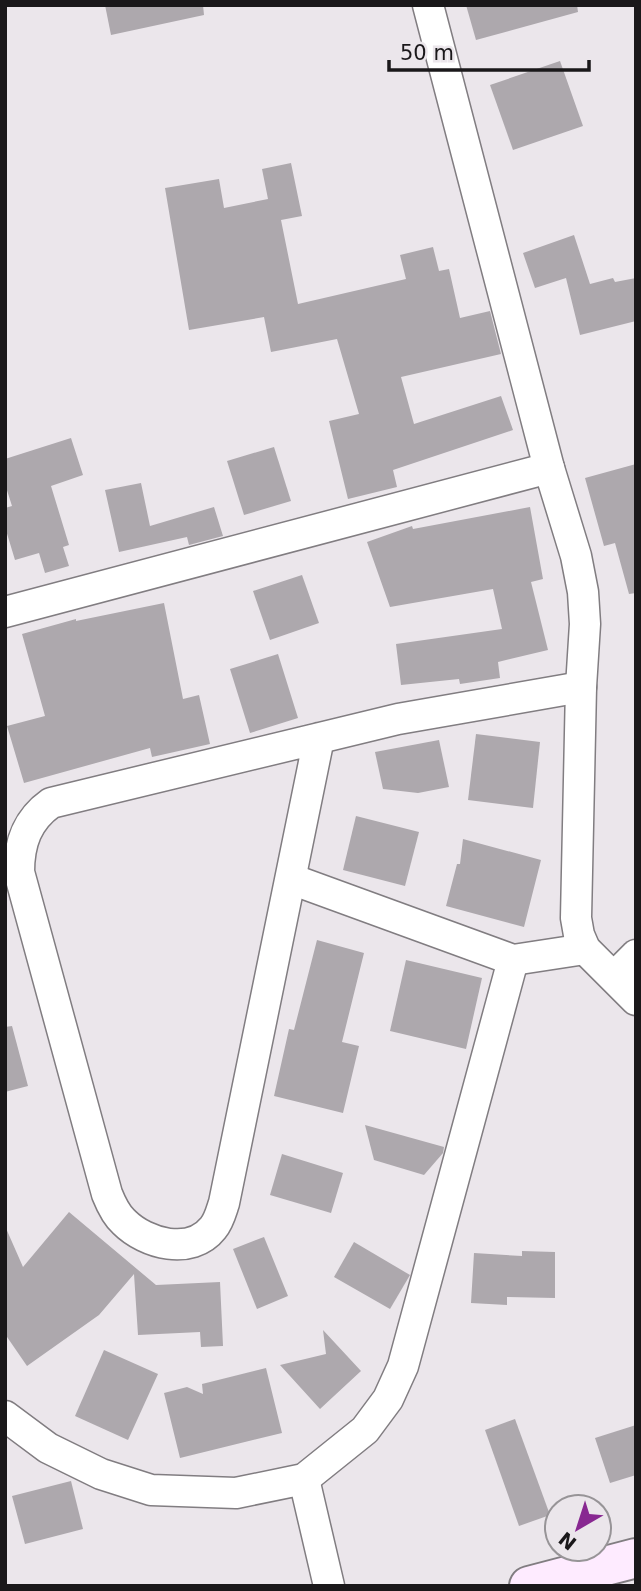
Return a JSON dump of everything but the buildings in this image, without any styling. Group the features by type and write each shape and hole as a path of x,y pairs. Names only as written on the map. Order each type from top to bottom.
{"street":[{"path":"428,5 550,468 576,556 583,592 585,624 576,918 579,936 585,948 636,1000"},
{"path":"5,612 550,468"},
{"path":"319,738 219,1219 212,1230 190,1243 172,1245 153,1241 136,1233 122,1221 107,1194 19,872 22,838 40,810 51,803 319,738 398,719 581,687"},
{"path":"291,879 513,960 585,948"},
{"path":"614,977 636,955"},
{"path":"5,1416 48,1448 79,1464 151,1490 236,1493 304,1479 365,1430 388,1399 403,1366 513,960"},
{"path":"304,1479 329,1586"},
{"path":"529,1586 636,1558"}]}
